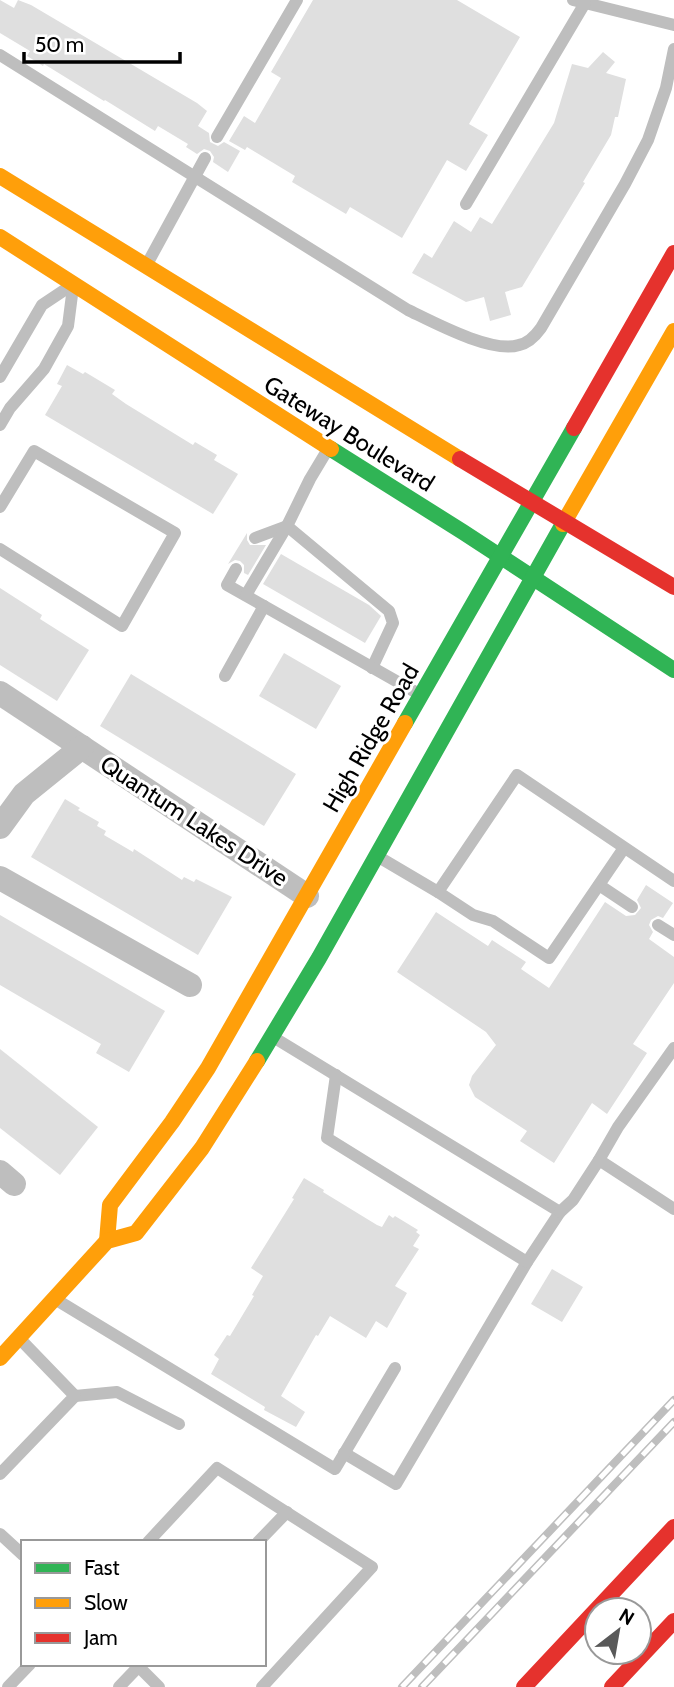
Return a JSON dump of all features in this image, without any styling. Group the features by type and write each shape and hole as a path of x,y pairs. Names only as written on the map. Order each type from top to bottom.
{"main road":[{"name":"Gateway Boulevard","path":"0,176 113,253 145,266 674,587"},
{"name":"Gateway Boulevard","path":"0,237 78,281 328,449 674,670"},
{"name":"High Ridge Road","path":"107,1241 110,1205 172,1122 208,1068 674,253"},
{"path":"0,1358 107,1241 136,1233 202,1148 272,1037 377,856 674,331"},
{"path":"524,1687 674,1527"},
{"path":"612,1687 674,1621"}],"street":[{"name":"Quantum Lakes Drive","path":"0,693 307,896"},
{"name":"Quantum Lakes Drive","path":"0,827 24,794 82,747"},
{"path":"0,878 190,985"},
{"path":"239,1015 272,1037"}],"lane":[{"path":"216,137 297,0"},
{"path":"466,204 579,1 674,25"},
{"path":"0,55 408,310 478,340 501,346 520,345 536,335 541,328 638,160 656,118 674,49"},
{"path":"145,266 205,158"},
{"path":"0,377 42,305 78,281"},
{"path":"0,425 10,408 44,369 68,326 78,281"},
{"path":"246,595 328,449"},
{"path":"0,507 34,451 176,533 122,626 0,549"},
{"path":"255,537 287,526"},
{"path":"287,526 389,611 393,623 372,668"},
{"path":"236,569 227,584 422,696"},
{"path":"225,676 264,606"},
{"path":"438,892 517,775 674,881"},
{"path":"377,856 473,915 493,921 549,958 624,848"},
{"path":"599,885 632,907"},
{"path":"658,925 674,935"},
{"path":"272,1037 560,1212"},
{"path":"344,1453 396,1484 527,1262 560,1212 573,1200 618,1127 674,1048"},
{"path":"336,1075 327,1138 527,1262"},
{"path":"600,1160 674,1209"},
{"path":"55,1298 335,1469 395,1368"},
{"path":"19,1338 75,1396"},
{"path":"0,1474 75,1396 117,1392 179,1424"},
{"path":"150,1540 217,1468 372,1567 262,1687"},
{"path":"260,1540 287,1512"},
{"path":"0,1534 21,1553"},
{"path":"8,1687 28,1666"},
{"path":"120,1687 137,1666"},
{"path":"139,1666 159,1687"}],"building":[{"path":"0,0 14,8 18,0 31,5 197,103 207,111 198,126 209,133 210,142 218,146 224,142 240,151 228,172 213,162 214,157 210,151 204,149 197,154 186,147 188,144 158,126 155,131 27,56 30,51 0,33"},
{"path":"313,0 457,0 520,37 469,124 488,135 466,171 447,160 402,238 350,207 346,214 292,182 295,176 247,147 245,150 229,141 244,116 255,123 281,78 271,72"},
{"path":"603,52 615,62 606,73 626,79 618,117 615,117 611,135 583,182 585,183 522,287 505,292 511,315 490,321 484,297 466,302 412,273 424,253 432,258 454,221 471,232 480,217 492,224 554,123 572,64 588,68"},
{"path":"67,365 83,374 85,372 115,390 112,394 126,404 193,445 195,442 217,455 214,460 238,474 213,514 45,415 62,386 57,384"},
{"path":"247,533 250,545 266,545 248,575 244,573 244,565 240,561 235,560 228,564"},
{"path":"281,554 369,605 381,616 365,643 263,584"},
{"path":"0,588 42,615 40,619 89,650 57,701 0,665"},
{"path":"284,653 341,686 316,729 259,696"},
{"path":"131,674 296,774 264,826 100,726"},
{"path":"65,799 99,822 97,826 106,831 104,835 133,852 134,849 182,880 184,877 194,882 196,879 232,897 198,955 31,857"},
{"path":"646,885 673,903 663,918 658,916 651,920 649,925 653,932 649,939 674,957 674,983 633,1044 647,1053 607,1114 592,1103 554,1163 520,1141 527,1131 475,1097 469,1085 472,1076 496,1045 486,1032 397,972 436,912 488,946 492,940 526,962 521,969 549,988 605,902 626,916 635,915 641,908 637,900"},
{"path":"0,915 165,1011 129,1072 96,1053 101,1044 0,985"},
{"path":"0,1049 98,1127 60,1175 0,1128"},
{"path":"304,1178 377,1225 382,1227 389,1215 393,1218 395,1216 418,1230 416,1232 420,1235 413,1246 419,1249 395,1286 407,1293 387,1328 376,1321 366,1338 330,1316 318,1336 316,1335 281,1396 305,1412 296,1427 264,1410 265,1407 211,1374 219,1359 214,1355 227,1335 230,1336 263,1276 251,1268"},
{"path":"552,1269 583,1287 562,1322 531,1304"}],"railway":[{"path":"402,1687 674,1400"},
{"path":"422,1687 674,1422"}],"traffic: fast":[{"path":"405,723 574,428"},
{"path":"331,449 674,670"},
{"path":"257,1061 319,958 563,524"}],"traffic: slow":[{"path":"0,176 460,459"},
{"path":"0,237 331,449"},
{"path":"563,524 674,331"},
{"path":"107,1241 110,1205 172,1122 208,1068 405,723"},
{"path":"0,1358 107,1241 136,1233 202,1148 257,1061"}],"traffic: jam":[{"path":"574,428 674,253"},
{"path":"460,459 674,587"},
{"path":"524,1687 674,1527"},
{"path":"612,1687 674,1621"}]}
